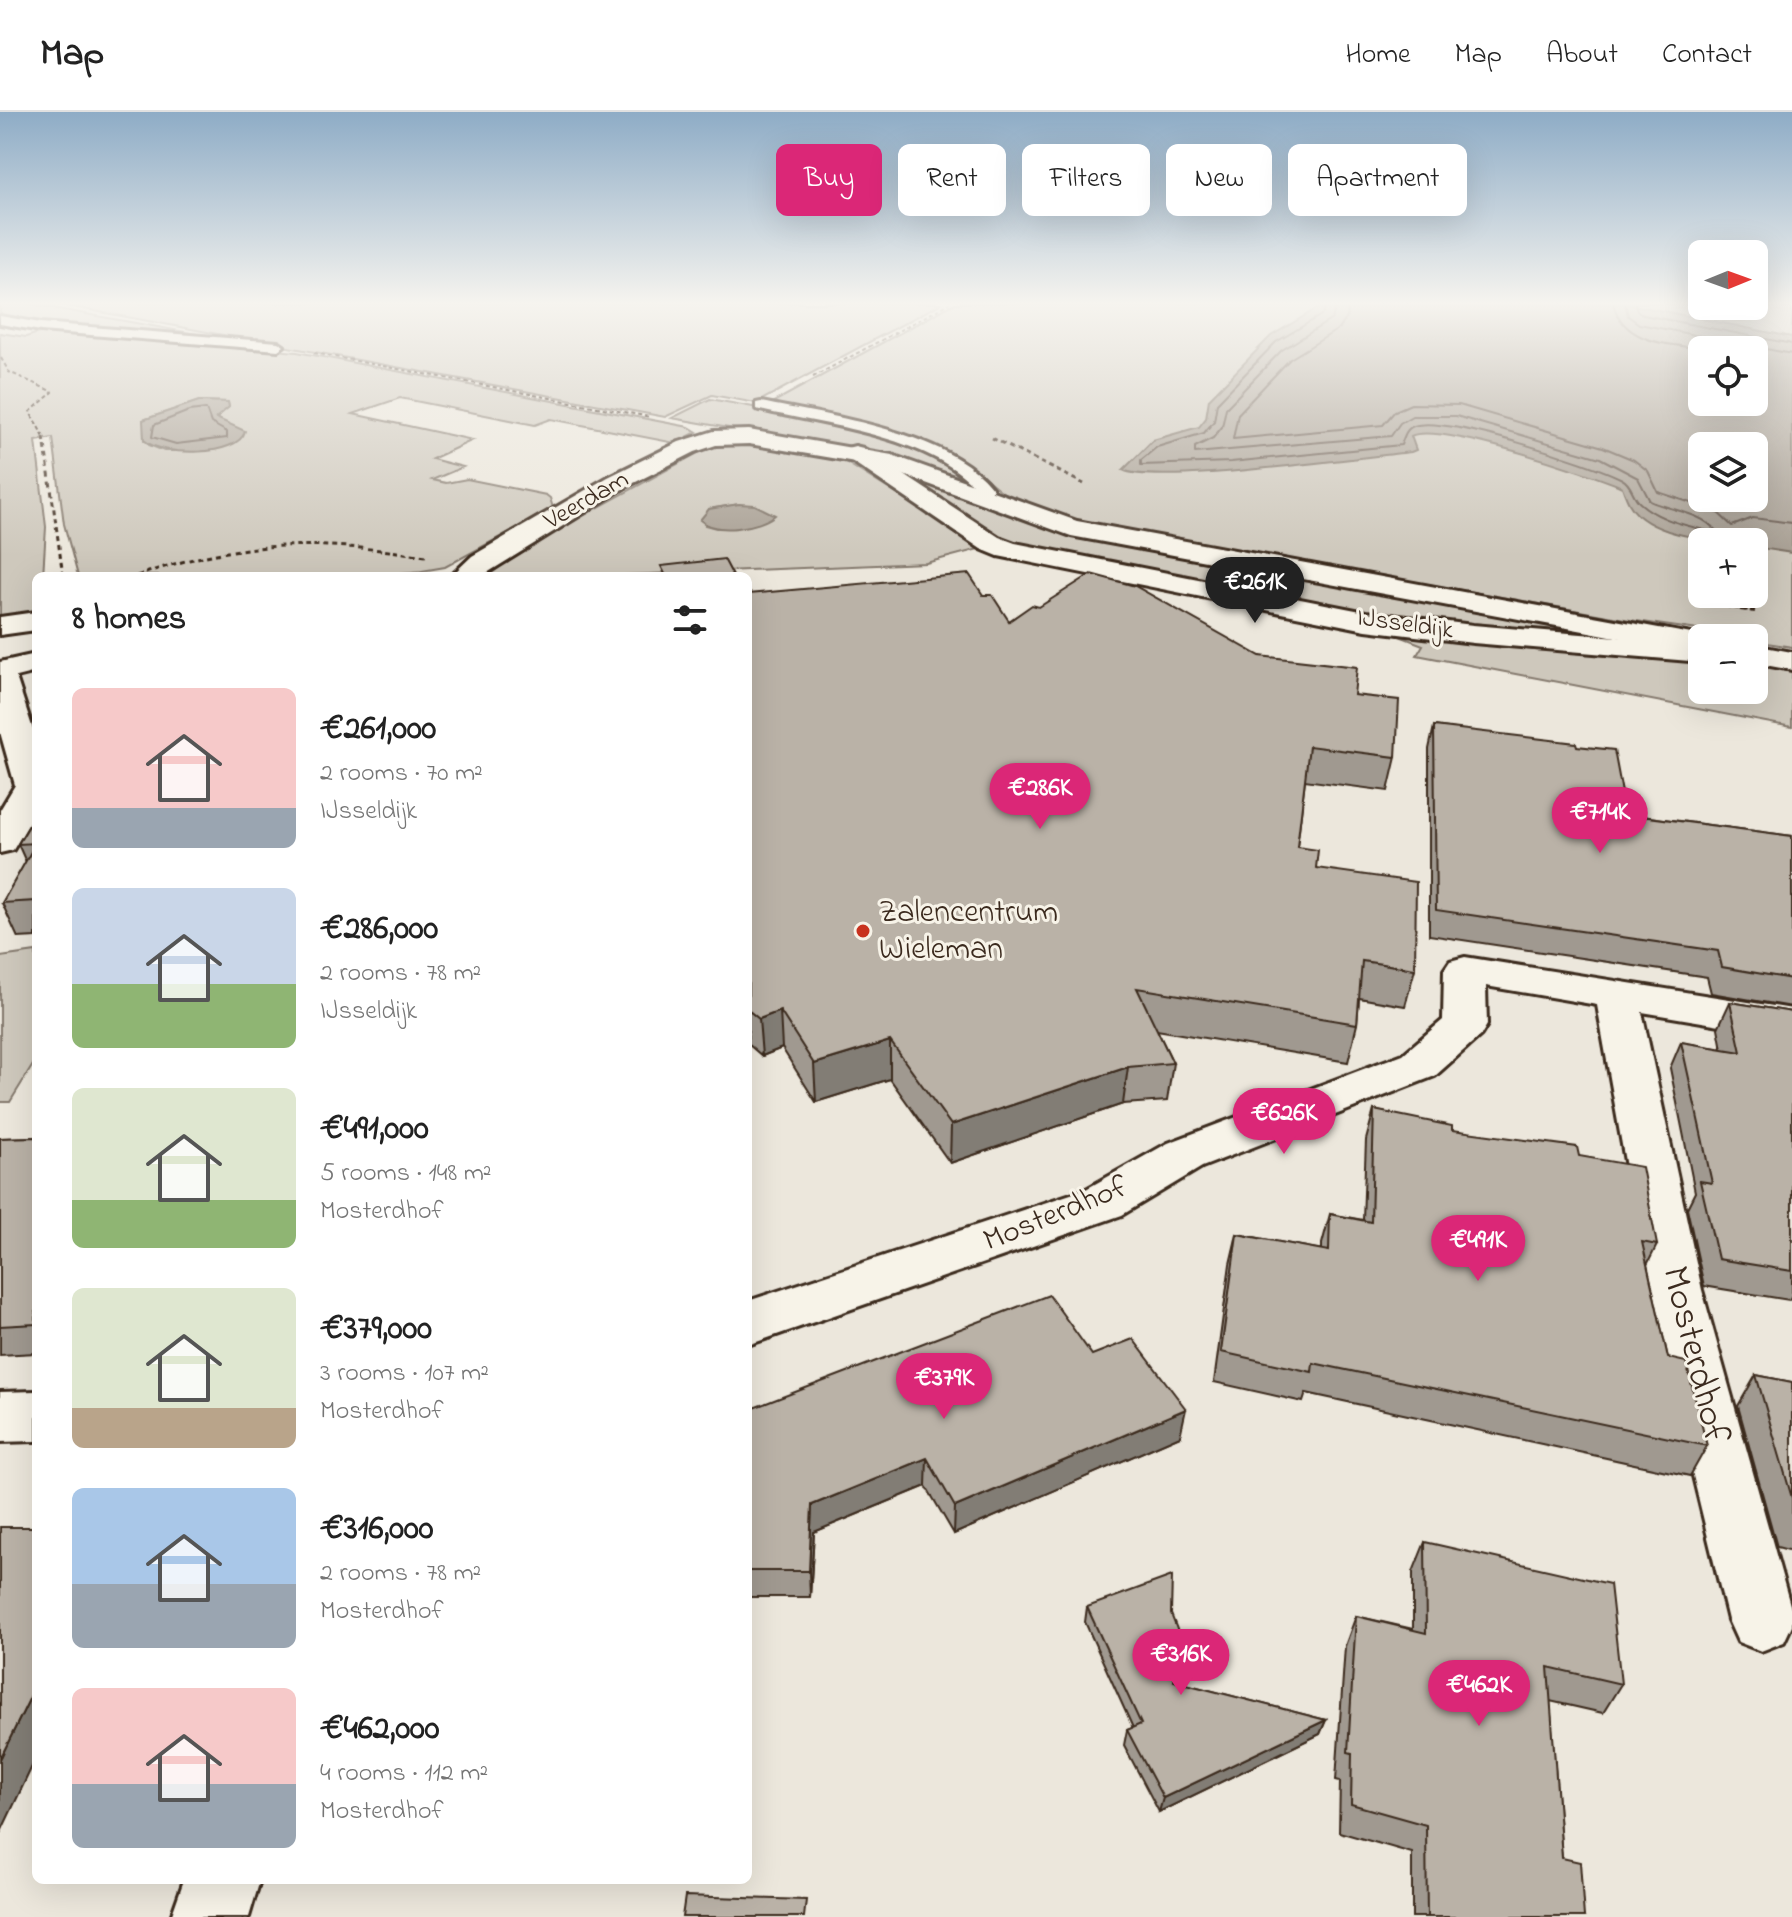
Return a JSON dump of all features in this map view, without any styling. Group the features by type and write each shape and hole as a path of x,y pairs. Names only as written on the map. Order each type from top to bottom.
{"street":[{"name":"IJsseldijk","path":"714,438 763,438 855,453 907,467 1046,521 1102,535 1688,641"},
{"name":"Veerdam","path":"472,570 617,482 687,447 714,438"},
{"name":"IJsseldijk","path":"855,453 990,543 1008,550 1366,621 1473,634 1688,652"},
{"path":"0,626 32,622"},
{"path":"32,664 0,674 32,782"},
{"path":"0,842 32,787"},
{"name":"Mosterdhof","path":"752,1322 1104,1202 1185,1155 1419,1065 1465,1025 1465,970 1792,1023"},
{"name":"Mosterdhof","path":"1617,995 1675,1290 1761,1620"},
{"path":"0,1417 32,1416"},
{"path":"210,1917 221,1884"}],"lane":[{"path":"761,406 847,425 927,451 977,477 985,489 980,495"}],"path":[{"path":"41,387 53,392 30,412 45,439 62,572"},
{"path":"495,387 652,417"},
{"path":"980,432 1090,487"},
{"path":"148,572 196,555 263,544 342,545 472,570"},
{"path":"1738,608 1761,612"}],"shaded area":[{"path":"0,387 481,387 689,427 697,432 675,443 551,419 535,425 400,398 353,414 473,440 432,459 463,467 432,480 446,483 467,479 550,498 553,508 445,567 411,572 77,572 64,524 53,438 36,441 46,527 43,572 32,572 32,614 0,619","holes":["199,401 228,402 229,407 219,413 219,420 195,451 164,451 149,445 143,420"]},
{"path":"505,387 785,387 756,403 712,395 665,417"},
{"path":"801,387 1688,387 1688,416 1768,416 1768,387 1792,387 1792,647 1768,643 1768,624 1688,624 1688,628 1636,621 1071,521 1015,502 979,473 945,454 768,405"},
{"path":"710,399 805,417 885,438 946,463 962,477 893,457 672,418"},
{"path":"738,441 842,460 975,543 979,549 926,563 700,572 493,572 524,548 716,443","holes":["739,504 748,525 716,528 705,525 709,509"]},
{"path":"880,465 1052,529 1666,644 1411,624 1046,554 1001,540"},
{"path":"1376,627 1688,658 1688,704 1768,704 1768,667 1792,670 1792,727 1417,655 1423,645"},
{"path":"32,953 32,1066 10,1102 0,1102 0,957"}],"water":[{"path":"1221,387 1688,387 1688,416 1768,416 1768,387 1792,387 1792,553 1768,549 1768,528 1688,528 1688,536 1662,529 1635,512 1622,487 1514,451 1451,436 1411,436 1416,450 1411,452 1307,464 1174,475 1123,470 1153,440 1199,427 1206,418 1209,399"},
{"path":"199,401 228,402 229,407 216,418 245,431 240,440 229,446 199,452 166,449 144,440 143,420"},
{"path":"755,505 775,515 738,528 716,527 700,520 709,509"}],"building":[{"path":"724,559 731,572 664,572 661,566"},
{"path":"969,574 983,595 992,595 1009,621 1032,605 1039,607 1091,574 1135,586 1260,656 1357,667 1354,695 1399,700 1396,757 1309,746 1297,847 1318,850 1316,868 1416,882 1415,969 1362,961 1357,1024 1137,988 1173,1063 1128,1067 951,1125 890,1041 814,1064 780,1011 759,1019 752,1013 752,594"},
{"path":"1434,726 1614,750 1626,814 1792,836 1792,979 1722,967 1718,951 1436,910"},
{"path":"32,821 32,843 18,844"},
{"path":"32,850 32,901 2,903"},
{"path":"1730,1002 1792,1012 1792,1271 1718,1259 1700,1181 1712,1183 1681,1042 1741,1052"},
{"path":"1374,1110 1452,1126 1452,1130 1577,1147 1579,1156 1642,1167 1657,1245 1642,1242 1668,1358 1686,1362 1707,1446 1313,1363 1312,1372 1221,1352 1237,1234 1329,1251 1330,1214 1371,1222"},
{"path":"32,1137 32,1324 0,1326 0,1138"},
{"path":"1049,1295 1092,1355 1133,1339 1186,1409 955,1507 927,1458 812,1505 809,1571 752,1571 752,1408"},
{"path":"1756,1375 1792,1382 1792,1498"},
{"path":"0,1527 32,1527 32,1693 0,1759"},
{"path":"1425,1542 1610,1584 1621,1684 1548,1667 1562,1858 1580,1862 1584,1917 1427,1917 1426,1825 1351,1804 1352,1753 1348,1752 1356,1616 1426,1633"},
{"path":"1172,1576 1171,1614 1180,1637 1174,1681 1326,1720 1163,1798 1127,1730 1141,1724 1087,1607"},
{"path":"685,1896 806,1900 804,1917 682,1917"}],"place":[{"name":"Zalencentrum Wieleman","path":"863,931"}]}
